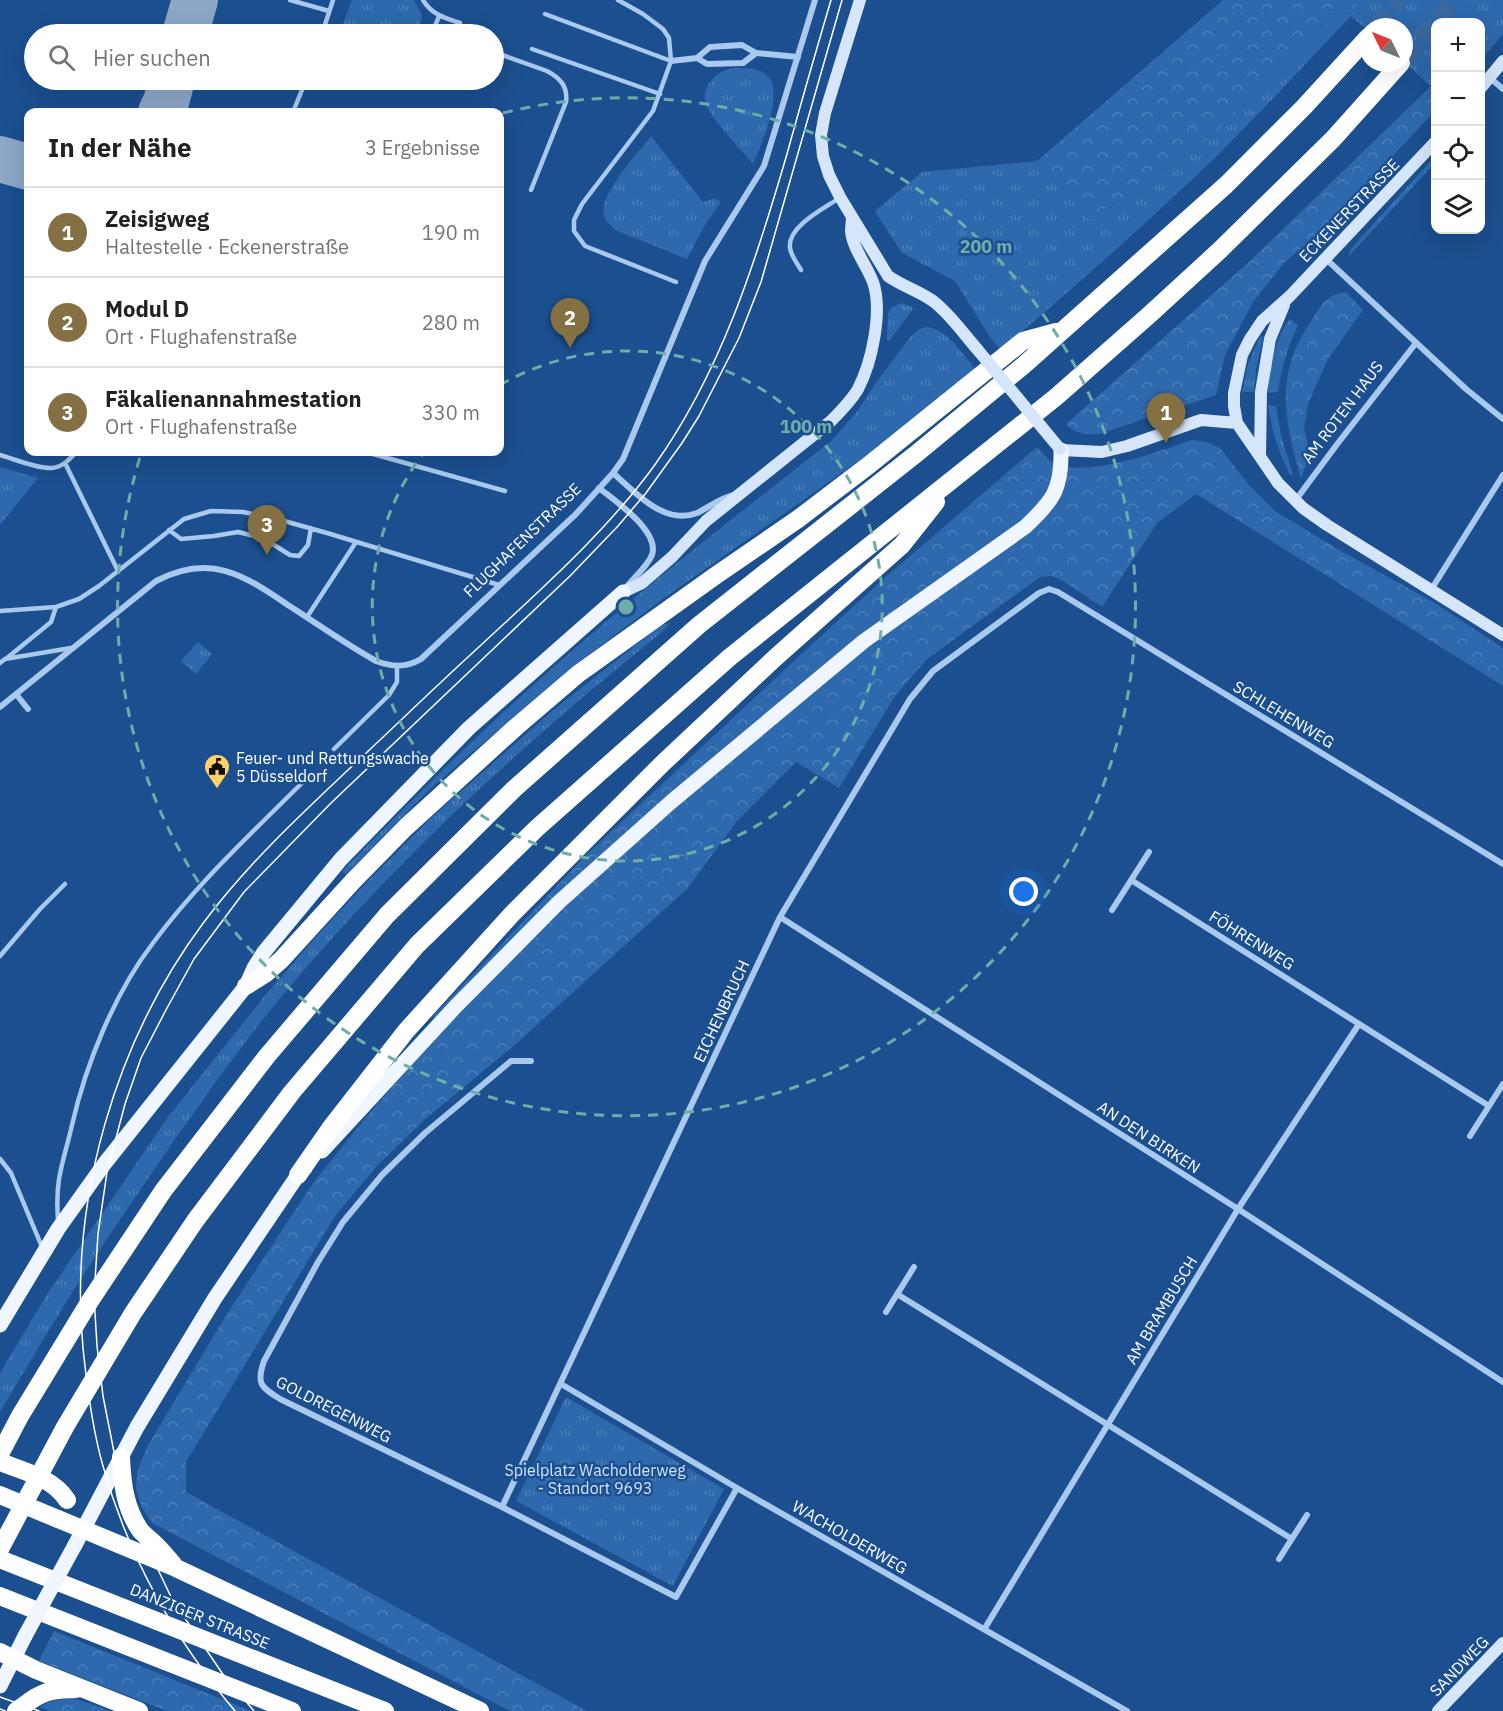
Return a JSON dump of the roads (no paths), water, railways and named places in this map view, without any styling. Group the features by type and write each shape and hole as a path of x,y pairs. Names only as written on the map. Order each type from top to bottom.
{"highway":[{"path":"0,1454 20,1416 90,1301 163,1191 267,1056 387,915 514,789 699,625 916,454 1024,365 1226,185 1304,107 1359,47"},
{"path":"0,1549 77,1406 133,1313 195,1221 291,1092 417,945 537,828 730,657 1056,397 1148,316 1333,139 1393,72"},
{"path":"246,986 281,960 406,827 578,674 807,512 950,402 1023,341 1061,331"},
{"path":"298,1175 332,1126 406,1031 505,922 663,762 902,545 958,474"},
{"path":"121,1457 126,1502 133,1517 141,1532 176,1568"},
{"path":"0,1462 48,1481 62,1493 67,1500 79,1537"},
{"path":"0,1495 58,1519 79,1537 176,1568 480,1711"},
{"name":"DANZIGER STRASSE","path":"0,1559 385,1711"},
{"path":"4,1598 292,1711"},
{"path":"6,1655 81,1689 138,1711"},
{"path":"23,1706 45,1692 56,1689 81,1689"}],"main road":[{"path":"0,1686 6,1655 25,1636 137,1427 215,1298 298,1175 456,1006 551,910 663,809 864,642 1025,527 1045,509 1055,494 1060,475 1061,449"},
{"path":"0,1325 58,1229 124,1138 246,986 264,952 341,859 469,728 623,592"}],"street":[{"name":"FLUGHAFENSTRASSE","path":"397,666 406,666 421,659 576,514 613,473 627,451 705,261 764,166 815,0"},
{"path":"860,0 825,113 821,135 823,156 829,175 888,276 932,300 942,309 1061,449 1102,452 1127,446 1201,420 1237,423 1278,483 1295,501 1327,525 1503,635"},
{"path":"670,61 697,58 710,47 721,45 742,45 756,53 798,57"},
{"path":"697,58 708,64 743,63 756,53"},
{"path":"1485,84 1503,61"},
{"path":"1490,78 1503,88"},
{"name":"ECKENERSTRASSE","path":"1237,423 1234,393 1242,355 1262,321 1285,301 1431,146"},
{"path":"623,592 642,583 672,557 706,521 814,435 845,408 858,388 870,357 877,297 870,275 853,238 852,217"},
{"path":"1325,259 1466,389 1503,419"},
{"path":"877,297 887,289 904,286"},
{"name":"ECKENERSTRASSE","path":"1260,456 1261,392 1270,339 1285,301"},
{"name":"AM ROTEN HAUS","path":"1295,501 1416,343"},
{"path":"613,473 652,506 677,515 690,515 719,500 738,494"},
{"path":"1431,590 1503,475"},
{"path":"599,488 641,524 653,547 646,564 623,592"},
{"path":"0,706 156,581 171,573 186,569 219,569 232,572 255,583 376,661 397,666"},
{"name":"SCHLEHENWEG","path":"1049,589 1068,598 1503,864"},
{"name":"EICHENBRUCH","path":"502,1507 780,917 892,727 910,699 933,671 1039,593 1049,589"},
{"path":"16,694 28,709"},
{"path":"1112,910 1149,852"},
{"name":"FÖHRENWEG","path":"1131,880 1489,1106"},
{"name":"AN DEN BIRKEN","path":"780,917 1238,1209 1503,1382"},
{"path":"1238,1209 1359,1024"},
{"name":"GOLDREGENWEG","path":"531,1061 511,1061 425,1133 382,1175 343,1222 318,1262 264,1361 260,1372 260,1382 265,1390 280,1399 502,1507 676,1597 736,1488"},
{"path":"1470,1136 1503,1084"},
{"name":"AM BRAMBUSCH","path":"985,1628 1238,1209"},
{"path":"886,1312 914,1267"},
{"path":"897,1294 1292,1539"},
{"name":"WACHOLDERWEG","path":"561,1384 736,1488 1127,1711"},
{"path":"1279,1559 1307,1515"},
{"name":"SANDWEG","path":"1438,1711 1503,1643"}],"lane":[{"path":"290,0 329,11"},
{"path":"325,24 333,0"},
{"path":"423,0 431,11 439,16 460,22"},
{"path":"618,0 663,29 669,38 670,61 653,111 582,204 574,220 574,231 585,246 676,282"},
{"path":"545,14 670,61"},
{"path":"436,24 439,16"},
{"path":"532,49 660,94"},
{"path":"504,55 547,70 555,75 567,92 566,102 531,190"},
{"path":"295,108 302,90"},
{"path":"801,270 791,253 790,246 794,233 806,220 840,197"},
{"path":"0,455 53,468 65,463 72,456"},
{"path":"380,456 505,491"},
{"path":"65,463 118,571"},
{"path":"0,611 56,607 79,599 184,519 211,511 243,512 277,519 499,585"},
{"path":"169,530 181,539 238,532 263,538 290,555 299,556 308,545 311,528"},
{"path":"307,617 356,542"},
{"path":"2,661 51,622 56,607"},
{"path":"2,661 74,647"},
{"path":"334,749 389,695 397,682 397,666"},
{"path":"58,1229 59,1178 75,1113 100,1040 135,969 179,909 309,776"},
{"path":"0,956 40,909 65,884"},
{"path":"0,1159 11,1173 44,1252"}],"tunnel":[{"path":"1383,18 1398,0"},
{"path":"1413,49 1454,0"}],"tram line":[{"path":"235,1711 213,1684 173,1626 140,1564 113,1499 93,1422 83,1348 81,1292 83,1236 92,1180 105,1124 123,1070 146,1018 173,968 204,922 237,881 310,806 571,560 635,490 678,430 717,355 749,276 775,195 831,0"},
{"path":"254,1711 222,1673 172,1599 143,1538 114,1452 103,1396 94,1296 98,1234 107,1172 125,1104 141,1058 194,959 244,892 331,803 570,576 646,493 682,443 699,416 739,338 761,282 842,0"},
{"path":"0,1697 39,1711"},
{"path":"0,1709 5,1711"}],"place":[{"name":"Modul D","path":"570,348"},
{"name":"Zeisigweg","path":"1166,443"},
{"name":"Fäkalienannahmestation","path":"267,555"},
{"name":"Feuer- und Rettungswache 5 Düsseldorf","path":"217,790"}],"park label":[{"name":"Spielplatz Wacholderweg - Standort 9693","path":"595,1479"}]}
